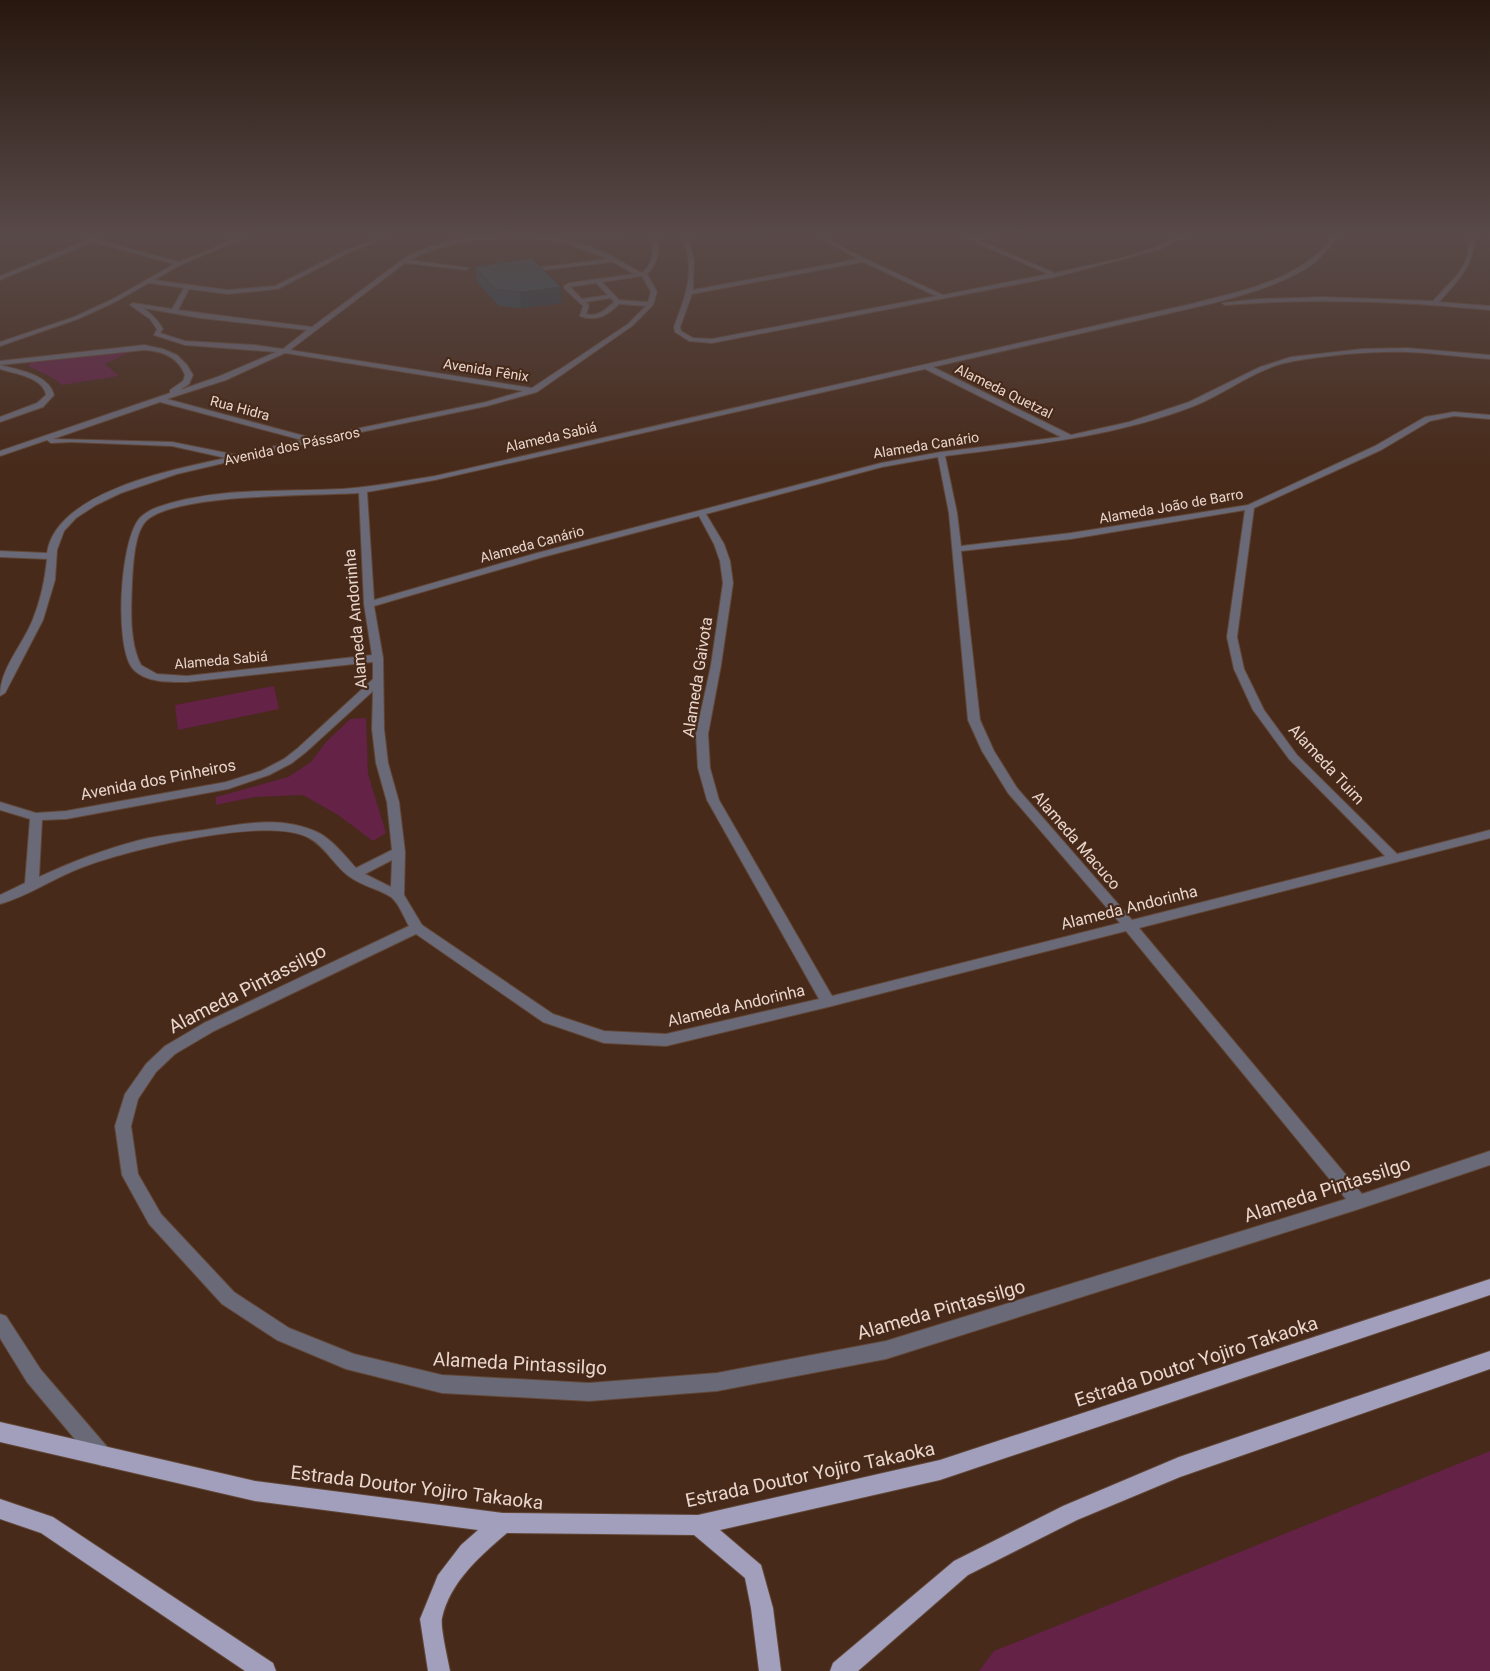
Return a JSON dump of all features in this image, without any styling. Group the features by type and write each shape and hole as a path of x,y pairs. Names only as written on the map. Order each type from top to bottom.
{"main road":[{"name":"Estrada Doutor Yojiro Takaoka","path":"0,1432 255,1491 503,1523 698,1526 940,1470 1490,1287"},
{"path":"841,1671 961,1568 1070,1513 1179,1467 1490,1360"},
{"path":"0,1509 46,1524 265,1671"},
{"path":"440,1671 431,1619 446,1583 468,1552 503,1523"},
{"path":"698,1526 754,1572 762,1608 770,1671"}],"street":[{"path":"0,344 83,314"},
{"name":"Avenida Fênix","path":"147,314 158,324 160,329 154,336 174,341 284,350 534,390"},
{"path":"190,314 313,329"},
{"path":"0,454 18,446 223,378 284,350 333,314"},
{"path":"582,314 593,317 604,314"},
{"name":"Avenida dos Pássaros","path":"0,693 38,620 50,580 52,550 60,530 73,516 93,503 145,481 314,440 487,404 534,390 630,325 641,314"},
{"path":"682,314 676,327 678,332 685,338 699,341 722,340 853,314"},
{"name":"Alameda Sabiá","path":"378,658 187,679 161,678 144,673 135,665 131,653 127,608 132,543 142,520 165,508 202,499 363,490 435,478 1157,314"},
{"path":"122,349 145,341"},
{"path":"179,359 186,352 206,344"},
{"path":"0,363 122,349 149,348 161,350 179,359 186,367 189,375 186,382 179,389 161,400"},
{"name":"Alameda Canário","path":"369,604 701,512 881,465 941,454 1070,438 1164,415 1192,404 1262,368 1291,359 1362,351 1407,350 1490,357"},
{"path":"0,367 39,380 48,385 50,395 40,405 0,420"},
{"name":"Alameda Quetzal","path":"927,367 1070,438"},
{"name":"Rua Hidra","path":"161,400 314,440"},
{"name":"Alameda João de Barro","path":"957,549 1070,536 1250,506 1378,448 1428,419 1454,414 1490,417"},
{"path":"18,446 71,440 172,444 237,458"},
{"name":"Alameda Macuco","path":"941,454 957,549 974,720 985,743 1012,790 1129,925 1359,1202"},
{"name":"Alameda Andorinha","path":"363,490 369,604 378,658 378,729 382,763 393,802 399,852 397,896 417,928 548,1018 604,1037 666,1040 828,1002 1490,834"},
{"name":"Alameda Tuim","path":"1250,506 1232,637 1239,669 1259,710 1293,757 1395,859"},
{"name":"Alameda Gaivota","path":"701,512 719,544 725,561 728,584 716,665 702,734 704,768 713,800 828,1002"},
{"path":"0,554 51,556"},
{"name":"Avenida dos Pinheiros","path":"0,806 36,817 66,815 228,786 265,773 288,762 379,679"},
{"path":"32,884 36,817"},
{"path":"0,900 78,864 140,844 238,828 274,826 295,828 314,835 336,854 354,874 397,896"},
{"path":"354,874 399,852"},
{"name":"Alameda Pintassilgo","path":"417,928 209,1027 170,1050 151,1068 131,1098 123,1126 130,1175 155,1219 228,1298 283,1334 353,1363 442,1384 580,1392 717,1382 886,1350 1359,1202 1490,1158"},
{"path":"0,1322 34,1376 102,1456"}],"shaded area":[{"path":"130,352 105,364 119,376 62,385 53,378 28,366 32,361"},
{"path":"274,686 279,709 178,730 175,705"},
{"path":"366,718 368,774 386,833 373,841 338,815 303,795 255,797 216,805 216,797 288,777 311,762 326,742 350,719"},
{"path":"1490,1451 1490,1671 979,1671 994,1651"}]}
